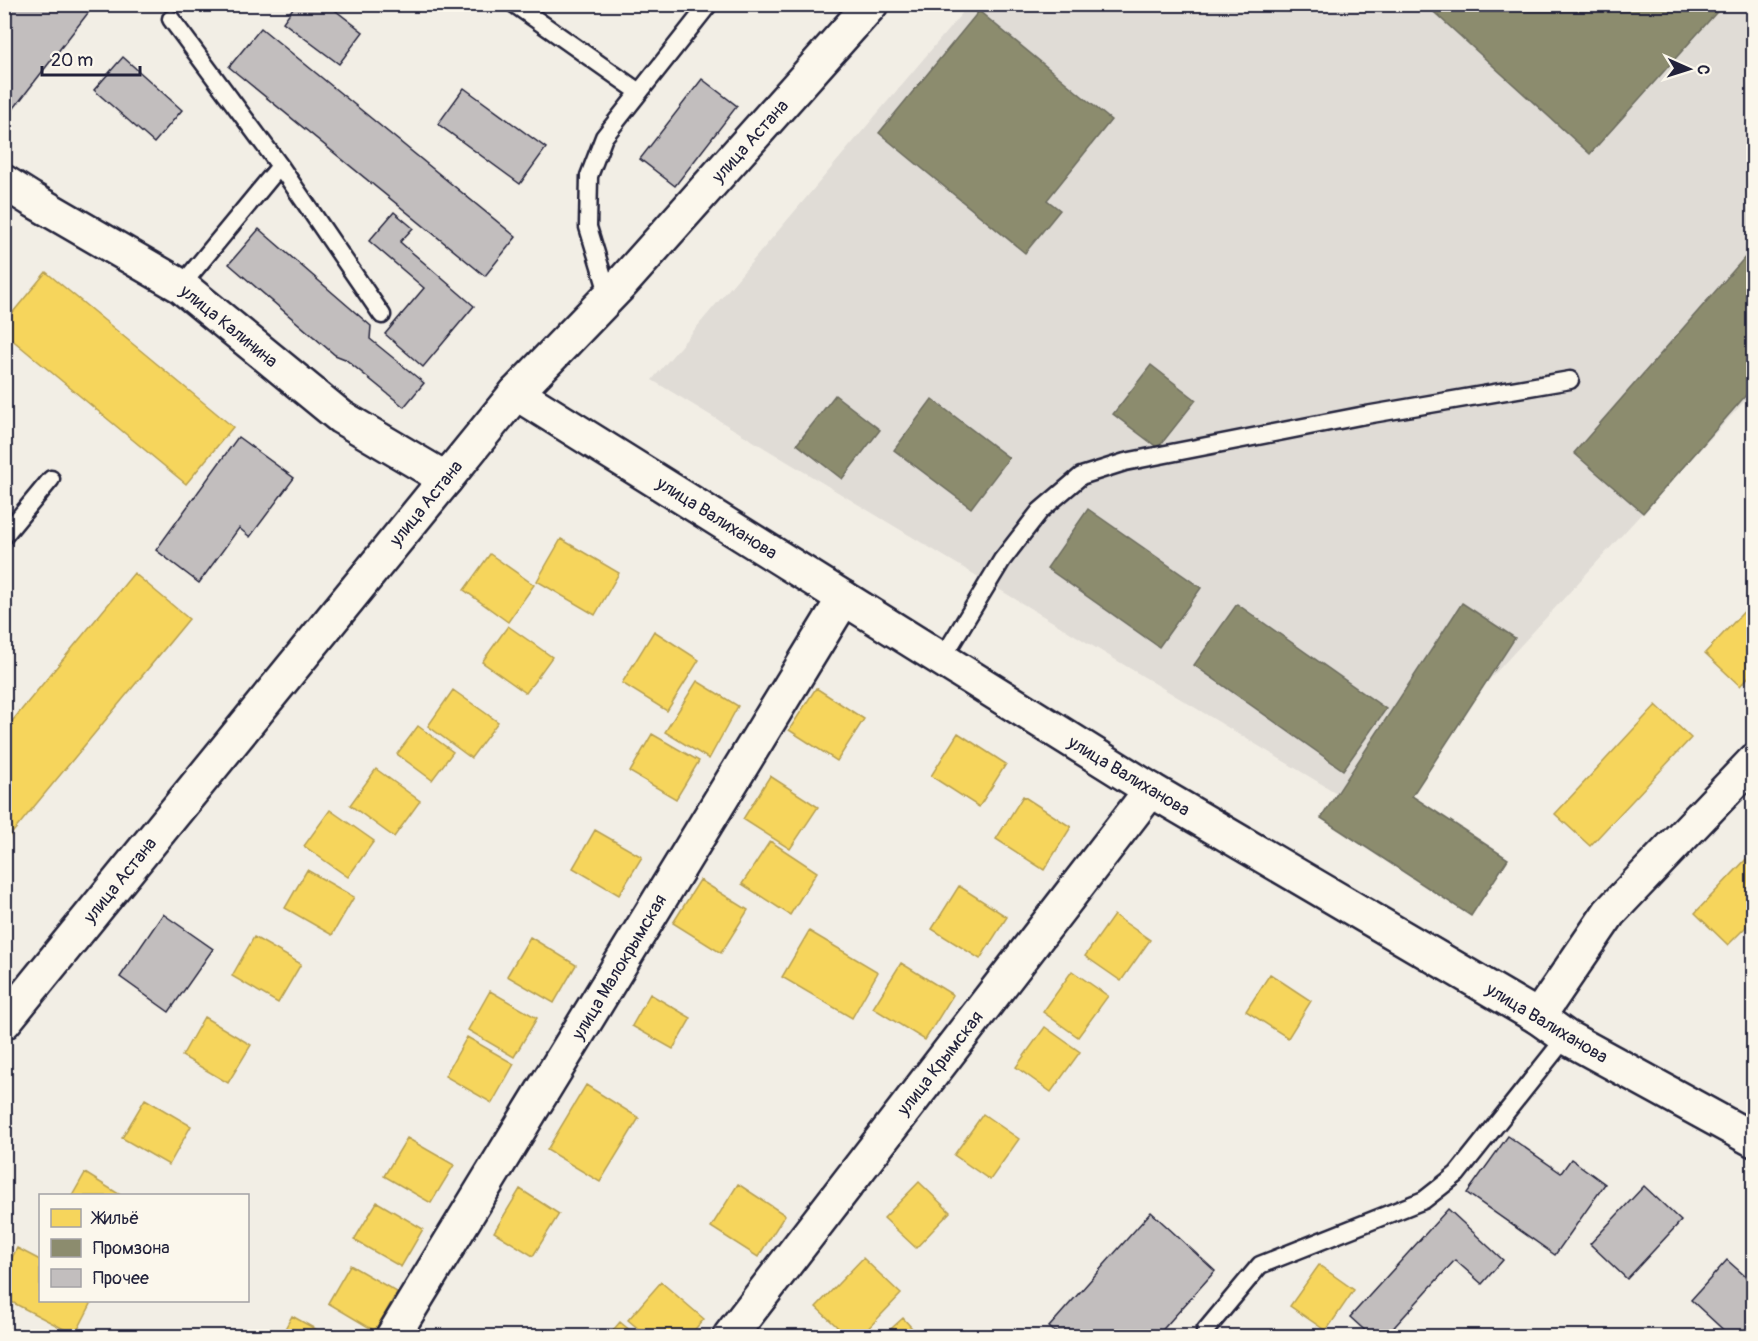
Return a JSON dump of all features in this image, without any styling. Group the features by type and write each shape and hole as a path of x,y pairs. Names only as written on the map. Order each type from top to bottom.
{"street":[{"name":"улица Астана","path":"4,1022 516,393 609,296 872,4"},
{"name":"улица Калинина","path":"4,182 181,286 341,417 446,479"},
{"name":"улица Валиханова","path":"516,393 1151,790 1538,1017 1566,1036 1754,1140"},
{"name":"улица Малокрымская","path":"393,1336 844,598"},
{"path":"1538,1017 1609,913 1754,761"},
{"name":"улица Крымская","path":"730,1336 1151,790"}],"lane":[{"path":"514,4 639,92"},
{"path":"609,296 588,226 589,176 604,137 709,4"},
{"path":"171,19 280,166 382,315"},
{"path":"181,286 280,166"},
{"path":"942,659 1002,560 1040,511 1081,476 1125,462 1360,416 1570,381"},
{"path":"4,536 51,479"},
{"path":"1205,1331 1260,1265 1424,1200 1457,1174 1566,1036"}],"shaded area":[{"path":"969,5 1753,5 1753,392 1368,812 652,380"}],"building: Жильё":[{"path":"46,272 233,427 186,484 4,333 4,323"},
{"path":"561,539 619,573 595,615 537,581"},
{"path":"490,554 534,585 508,622 464,590"},
{"path":"134,573 189,619 4,843 4,731"},
{"path":"1754,601 1754,671 1740,686 1705,653"},
{"path":"508,626 552,657 526,693 482,662"},
{"path":"654,631 699,660 667,711 622,683"},
{"path":"697,681 738,706 709,759 665,732"},
{"path":"816,688 864,719 837,761 789,730"},
{"path":"453,690 498,722 471,758 428,726"},
{"path":"1656,705 1691,738 1590,846 1555,814"},
{"path":"418,726 453,752 432,780 397,754"},
{"path":"958,733 1006,764 979,807 931,776"},
{"path":"652,734 699,761 676,799 630,772"},
{"path":"376,769 420,801 394,837 350,805"},
{"path":"770,776 818,807 790,849 743,819"},
{"path":"1023,796 1071,827 1044,870 996,839"},
{"path":"330,810 374,841 348,877 304,846"},
{"path":"595,830 642,857 619,895 573,868"},
{"path":"770,841 817,872 790,915 742,884"},
{"path":"1754,851 1754,919 1728,945 1695,913"},
{"path":"307,870 354,897 332,935 285,908"},
{"path":"700,880 748,910 721,953 673,923"},
{"path":"959,886 1007,917 980,959 932,929"},
{"path":"1114,915 1150,940 1121,981 1085,956"},
{"path":"809,931 878,972 852,1018 782,977"},
{"path":"254,937 301,964 278,1003 232,976"},
{"path":"530,937 576,965 554,1003 507,976"},
{"path":"901,963 953,995 925,1040 873,1008"},
{"path":"1072,971 1108,996 1078,1037 1043,1012"},
{"path":"1270,974 1311,1001 1288,1038 1246,1011"},
{"path":"490,991 537,1018 514,1057 468,1030"},
{"path":"650,994 691,1018 673,1049 632,1026"},
{"path":"204,1017 251,1045 228,1083 182,1056"},
{"path":"1045,1027 1080,1052 1051,1092 1016,1067"},
{"path":"467,1037 514,1064 492,1103 445,1076"},
{"path":"586,1085 639,1118 600,1182 547,1150"},
{"path":"145,1099 191,1126 169,1165 122,1138"},
{"path":"983,1114 1019,1139 990,1180 954,1155"},
{"path":"407,1138 454,1165 431,1203 384,1176"},
{"path":"85,1173 119,1194 73,1194"},
{"path":"919,1182 950,1212 916,1248 884,1218"},
{"path":"738,1184 785,1215 758,1257 711,1227"},
{"path":"520,1189 559,1214 533,1256 494,1232"},
{"path":"377,1202 423,1229 401,1267 354,1240"},
{"path":"17,1248 39,1259 39,1302 88,1302 91,1304 75,1335 4,1298 4,1273"},
{"path":"863,1258 901,1294 861,1336 847,1336 816,1307"},
{"path":"350,1265 397,1292 375,1331 328,1303"},
{"path":"1319,1265 1354,1290 1326,1331 1290,1306"},
{"path":"661,1282 704,1319 689,1336 647,1336 628,1320"},
{"path":"292,1316 328,1336 281,1336"},
{"path":"903,1318 919,1336 883,1336"},
{"path":"620,1322 637,1336 608,1336"}],"building: Промзона":[{"path":"1425,4 1724,4 1590,154"},
{"path":"979,11 1111,120 1047,200 1060,210 1025,253 879,133"},
{"path":"1754,247 1754,386 1643,513 1574,453"},
{"path":"1151,365 1196,400 1158,448 1113,414"},
{"path":"835,395 880,430 842,479 797,444"},
{"path":"932,399 1009,458 971,508 894,450"},
{"path":"1088,509 1201,588 1159,647 1047,568"},
{"path":"1462,603 1515,638 1412,796 1508,859 1471,916 1321,818"},
{"path":"1237,604 1386,709 1343,770 1194,665"}],"building: Прочее":[{"path":"13,4 95,4 4,121 4,15"},
{"path":"296,4 327,4 363,32 339,64 283,22"},
{"path":"261,28 516,237 485,276 229,67"},
{"path":"123,57 182,110 154,143 94,90"},
{"path":"702,79 737,106 675,186 640,159"},
{"path":"464,88 546,148 520,184 438,124"},
{"path":"394,212 413,228 400,242 474,306 423,367 385,334 424,288 369,241"},
{"path":"259,229 371,326 370,339 424,383 404,407 345,359 335,355 229,264"},
{"path":"238,437 294,478 250,537 239,528 199,583 156,550"},
{"path":"163,914 213,949 169,1012 120,977"},
{"path":"1508,1136 1561,1173 1571,1159 1605,1184 1555,1255 1467,1193"},
{"path":"1644,1186 1681,1221 1627,1279 1590,1244"},
{"path":"1448,1209 1503,1260 1482,1284 1455,1260 1386,1336 1371,1336 1350,1317"},
{"path":"1151,1212 1215,1271 1157,1336 1060,1336 1049,1327"},
{"path":"1727,1260 1754,1284 1754,1326 1744,1336 1730,1336 1691,1300"}]}
